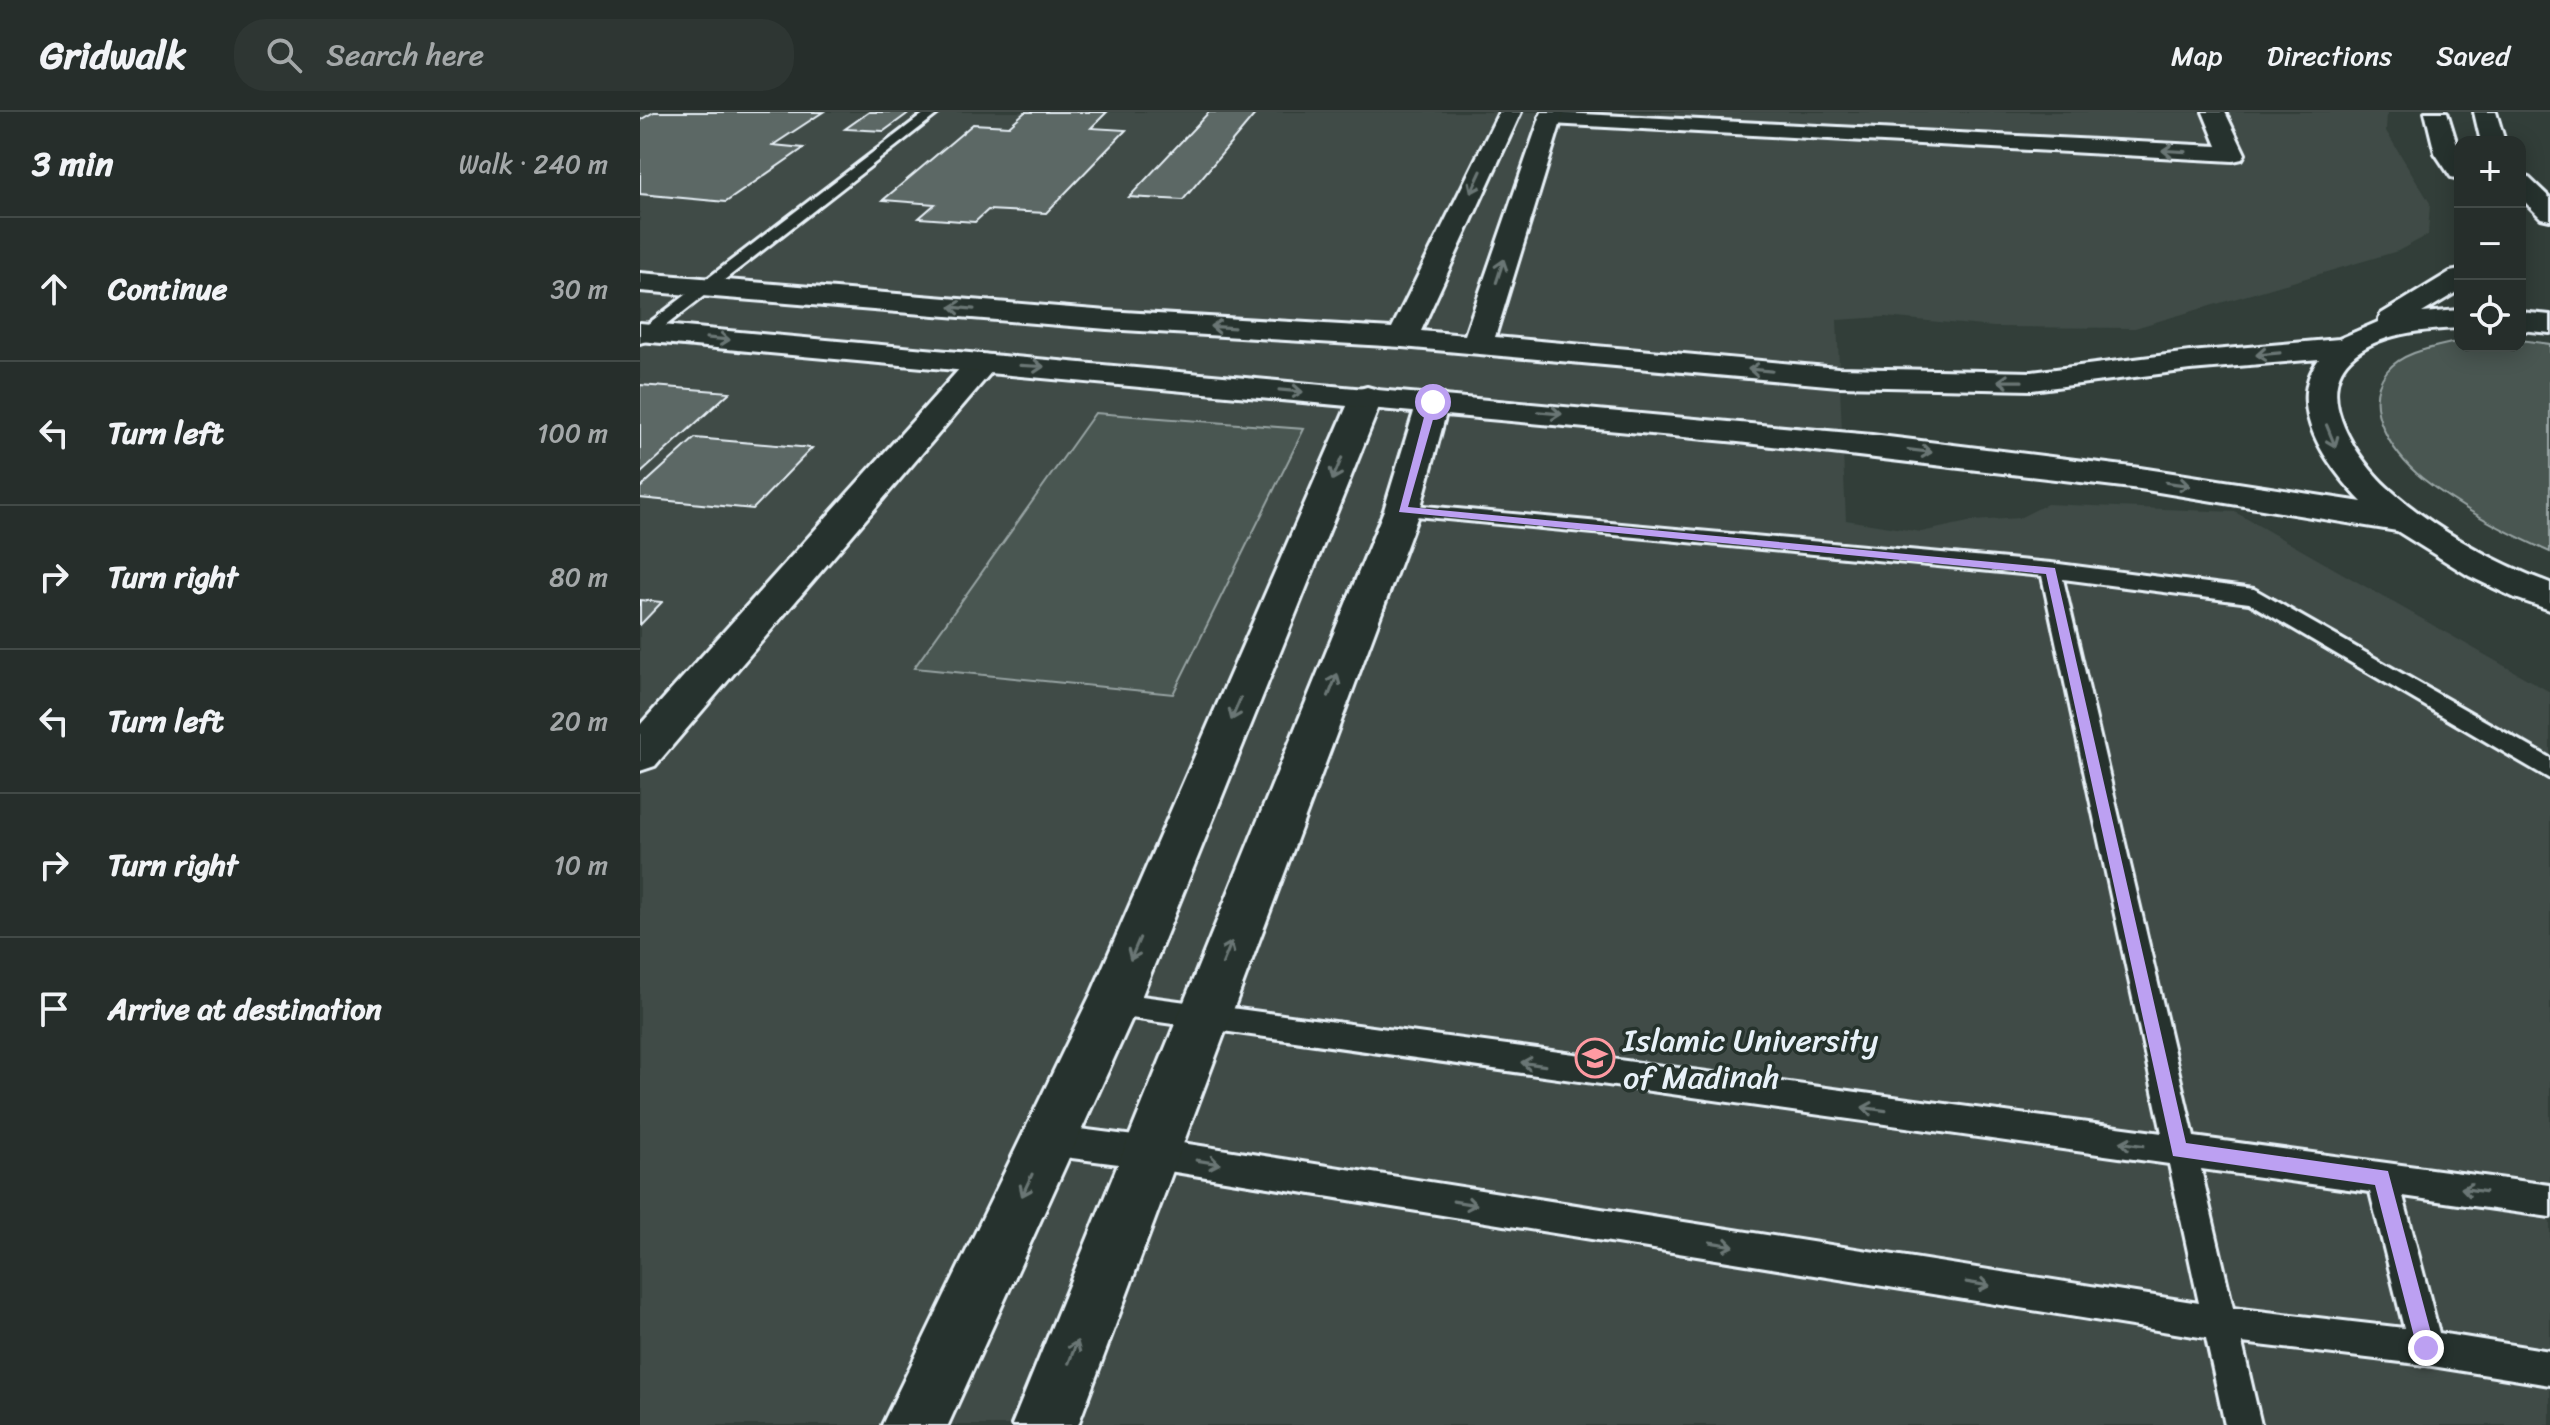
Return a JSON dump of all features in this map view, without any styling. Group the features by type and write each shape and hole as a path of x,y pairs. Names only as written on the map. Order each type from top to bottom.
{"main road":[{"path":"1402,338 1510,112"},
{"path":"1993,112 1998,141"},
{"path":"2214,112 2233,154"},
{"path":"2436,112 2447,153 2454,163"},
{"path":"2485,112 2491,136"},
{"path":"1477,345 1549,122"},
{"path":"1549,122 1871,123 1998,141 2233,154"},
{"path":"1549,122 2212,175 2233,154"},
{"path":"2526,189 2550,212"},
{"path":"2457,280 2355,342 2330,363 2318,399 2332,444 2373,494 2442,545 2550,597"},
{"path":"640,282 1107,320 1402,338 1838,377 2032,381 2355,342 2417,322 2454,319"},
{"path":"2526,322 2550,324"},
{"path":"1224,385 1260,330"},
{"path":"642,334 1072,368 1224,385 1843,441 2137,478 2407,521"},
{"path":"640,754 982,363"},
{"path":"915,1425 1112,1005 1367,397"},
{"path":"1045,1425 1402,510 1433,402"},
{"path":"2487,567 2550,606"}],"lane":[{"path":"642,334 934,112"},
{"path":"1402,510 2051,570 2254,596 2550,770"},
{"path":"2051,570 2243,1425"},
{"path":"1112,1005 2550,1201"},
{"path":"1048,1140 1150,1153 2219,1323 2426,1348 2550,1368"},
{"path":"2382,1177 2426,1348"}],"shaded area":[{"name":"Islamic University of Madinah","path":"640,112 2387,112 2386,131 2430,203 2428,235 2398,251 2135,328 1993,327 1885,317 1837,320 1846,520 1921,532 1973,521 2019,518 2047,504 2235,512 2550,692 2550,1425 640,1425"},
{"path":"2526,341 2550,344 2550,552 2452,500 2411,468 2391,443 2378,414 2379,385 2394,364 2420,351 2454,342 2454,352 2526,352"},
{"path":"1095,413 1304,429 1173,694 914,668"}],"building":[{"path":"654,112 823,112 773,145 804,148 726,202 640,194 640,120"},
{"path":"869,112 910,112 884,131 845,129"},
{"path":"1025,112 1107,112 1091,128 1126,130 1046,213 988,210 975,222 919,218 935,204 883,200 973,124 1009,126"},
{"path":"1209,112 1257,112 1183,200 1129,197"},
{"path":"640,385 730,392 640,474"},
{"path":"695,438 812,448 753,509 640,498 640,488"},
{"path":"640,600 662,602 640,625"}],"place":[{"name":"Islamic University of Madinah","path":"1595,1058"}],"route":[{"path":"1433,402 1402,510 2051,570 2179,1150 2382,1177 2426,1348"}]}
